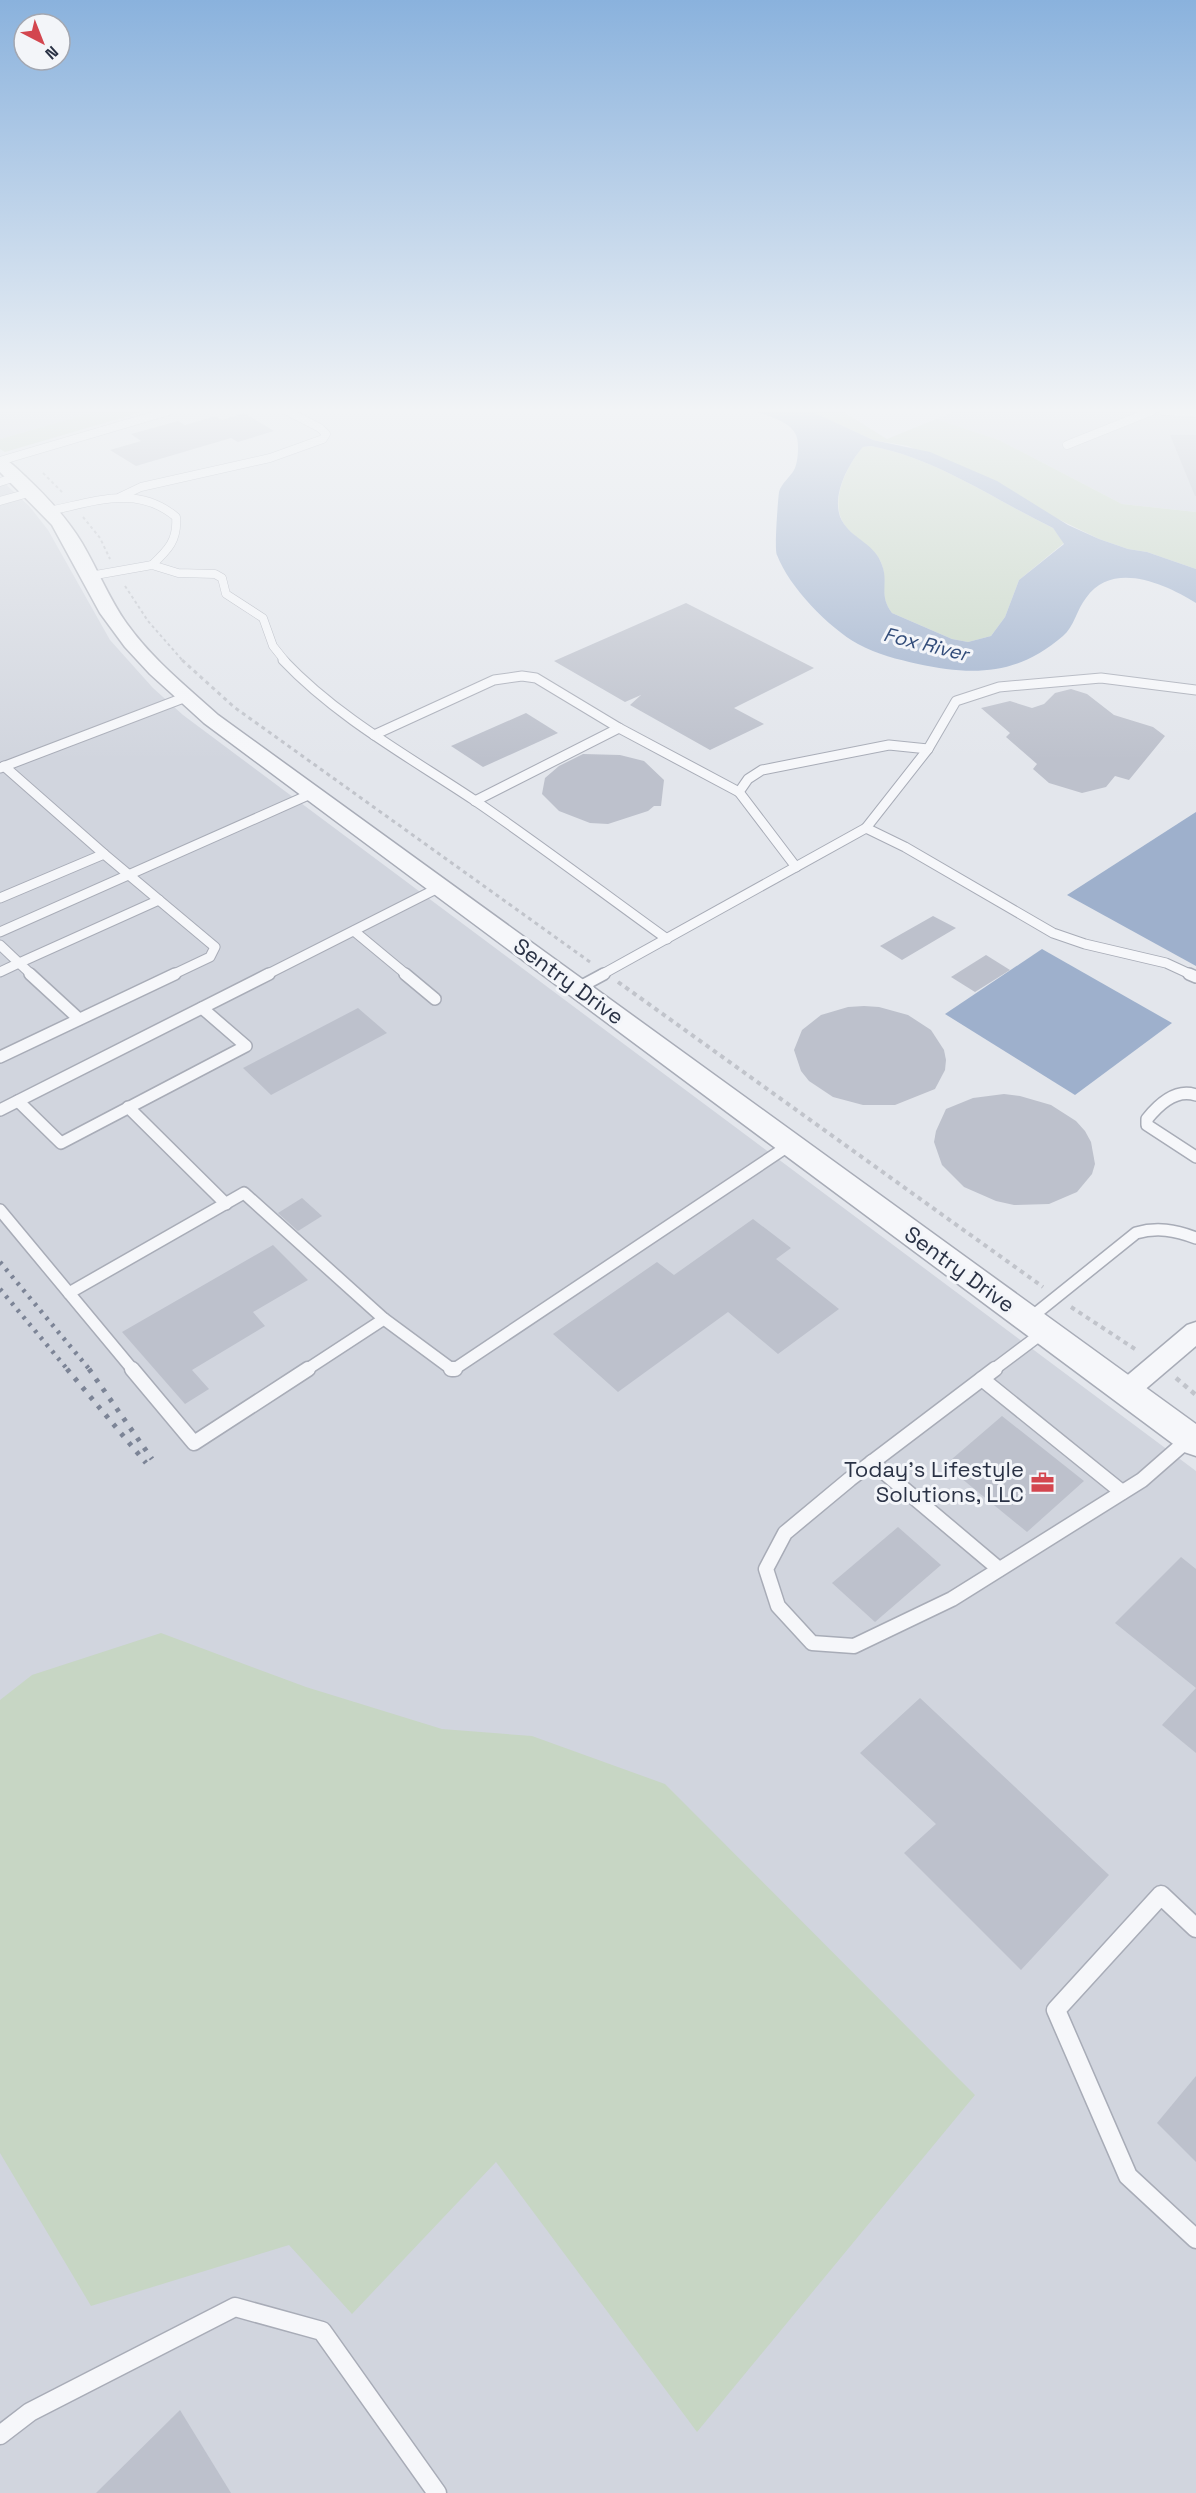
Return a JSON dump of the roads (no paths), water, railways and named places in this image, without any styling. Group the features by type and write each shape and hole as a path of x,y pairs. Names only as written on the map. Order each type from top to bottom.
{"street":[{"name":"Sentry Drive","path":"62,527 111,614 139,651 211,719 1193,1440"},
{"path":"1126,1391 1194,1336"}],"lane":[{"path":"152,565 174,543 178,534 177,527"},
{"path":"90,576 152,565 178,573 215,574 222,578 226,594 263,618 267,625 268,638 278,654 302,680 374,735 475,801 667,939"},
{"path":"374,735 494,680 522,676 536,678 619,728 739,792 796,867"},
{"path":"578,988 866,828 928,749 956,701 999,687 1101,678 1196,690"},
{"path":"0,1057 210,957 215,947 2,767 186,697"},
{"path":"475,801 619,728"},
{"path":"739,792 748,779 762,770 889,746 928,749"},
{"path":"0,932 313,793"},
{"path":"866,828 905,847 1053,933 1085,944 1166,963 1196,977"},
{"path":"0,898 104,854"},
{"path":"0,1110 440,887"},
{"path":"0,972 159,900"},
{"path":"354,931 435,999"},
{"path":"0,945 79,1019"},
{"path":"18,1101 61,1143 246,1046 202,1008"},
{"path":"1196,1095 1185,1091 1176,1094 1146,1119 1147,1125 1155,1132 1196,1157"},
{"path":"128,1107 226,1204"},
{"path":"69,1293 244,1193 384,1319 453,1370 791,1144"},
{"path":"0,1210 194,1443 384,1319"},
{"path":"1193,1440 1142,1480 952,1599 854,1646 812,1643 778,1606 766,1569 785,1533 872,1462 982,1379 1037,1325 1055,1296 1136,1233 1160,1228 1196,1238"},
{"path":"982,1379 1122,1492"},
{"path":"872,1462 999,1569"},
{"path":"1196,1928 1161,1895 1056,2010 1128,2176 1196,2239"},
{"path":"0,2435 30,2412 236,2307 322,2331 437,2493"}],"water":[{"name":"Fox River","path":"776,527 847,527 879,558 884,571 886,600 892,613 952,639 968,642 991,636 1005,617 1019,580 1064,544 1052,527 1073,527 1128,549 1147,552 1196,569 1196,603 1155,583 1140,579 1110,580 1097,587 1086,598 1070,628 1063,636 1029,659 995,669 977,671 938,668 873,651 847,637 811,606 800,593 783,567 776,551"},
{"path":"1196,812 1196,966 1067,895"},
{"path":"1042,949 1172,1023 1075,1095 945,1014"}],"railway":[{"path":"0,1262 90,1370"},
{"path":"0,1289 68,1370"},
{"path":"67,1369 146,1463"},
{"path":"89,1369 152,1459"}],"place":[{"name":"Today's Lifestyle Solutions, LLC","path":"1042,1482"}]}
